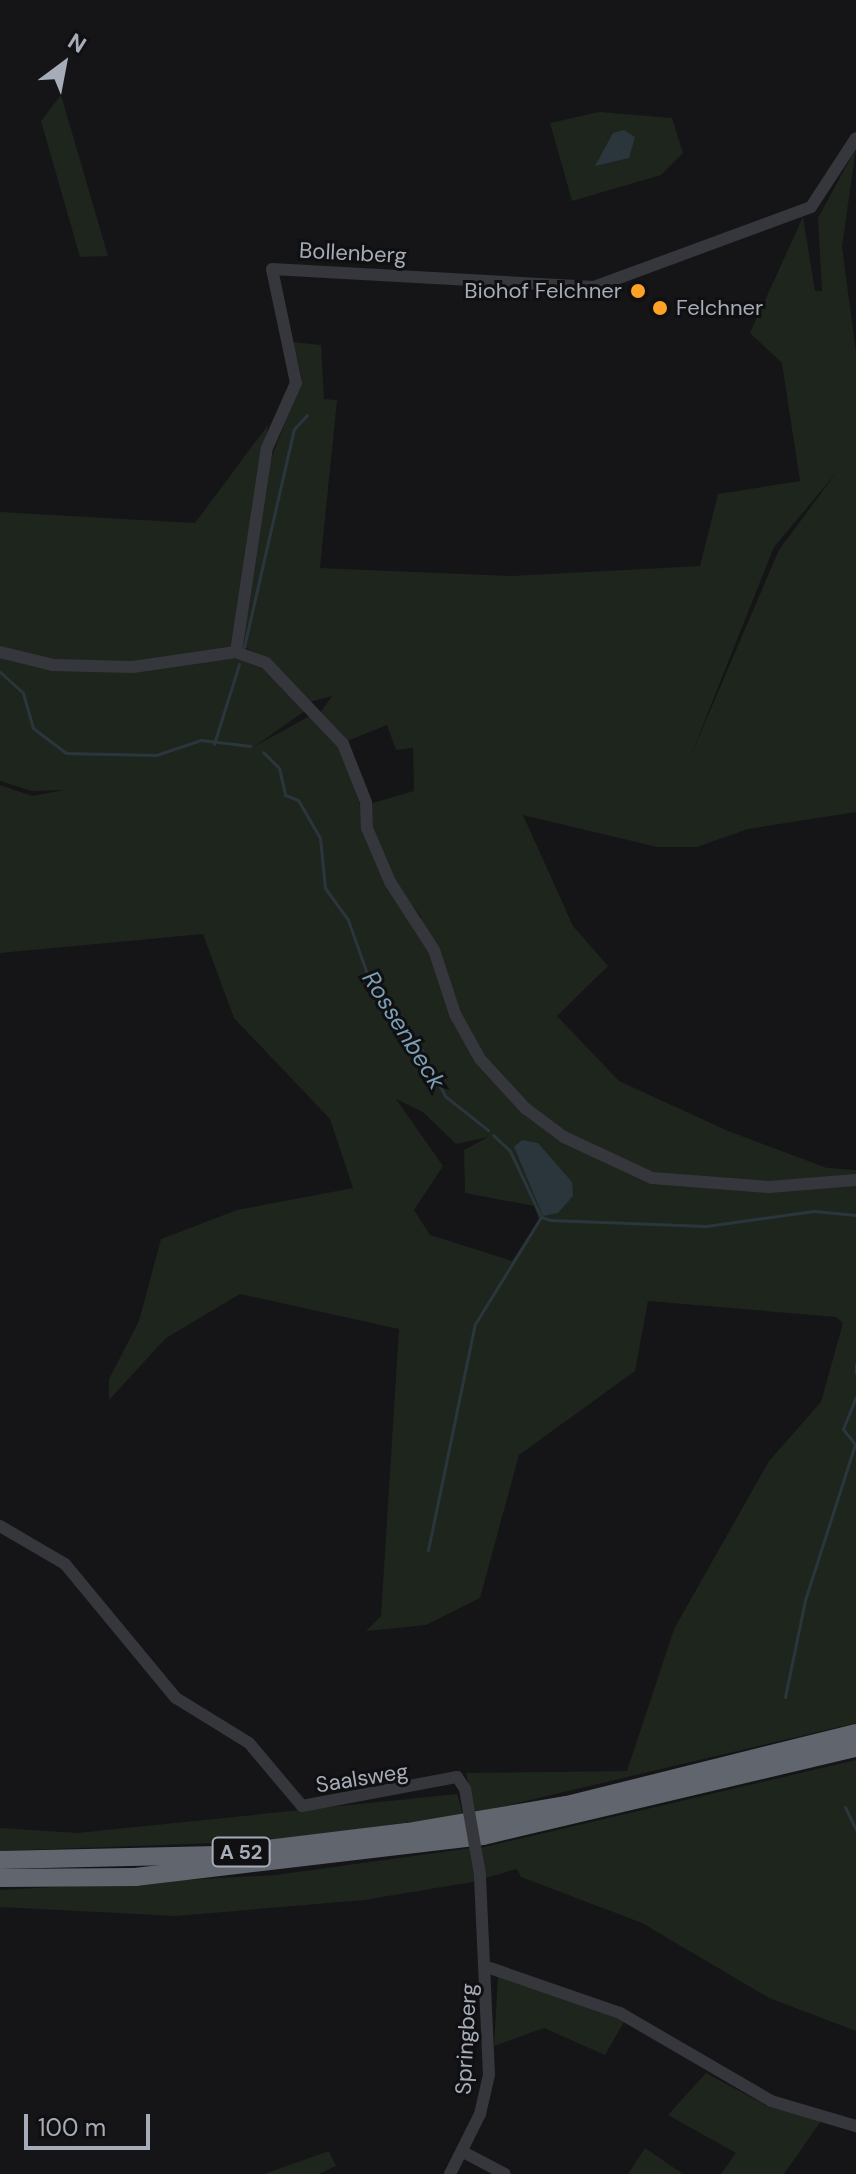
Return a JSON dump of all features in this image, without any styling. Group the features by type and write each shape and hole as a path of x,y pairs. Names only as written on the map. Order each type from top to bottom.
{"highway":[{"name":"A 52","path":"0,1860 217,1855 451,1826 856,1733"},
{"name":"A 52","path":"0,1878 135,1877 483,1836 856,1748"}],"street":[{"name":"Bollenberg","path":"236,652 267,448 296,383 272,269 594,287 811,207 856,138"},
{"path":"0,652 43,663 111,667 236,652 272,667 343,744 366,802 367,828 390,882 434,950 455,1014 480,1059 525,1108 564,1137 652,1178 769,1187 856,1180"},
{"name":"Saalsweg","path":"0,1526 65,1564 176,1698 249,1743 302,1806 450,1778 462,1779 480,1874 490,1970"},
{"path":"490,1970 620,2013 771,2101 856,2126"},
{"name":"Springberg","path":"450,2174 463,2152 489,2075 490,1970"},
{"path":"463,2152 505,2174"}],"shaded area":[{"path":"61,95 108,256 80,257 41,121"},
{"path":"599,112 672,118 683,153 661,175 572,201 550,123"},
{"path":"624,130 635,137 629,158 595,166 613,133"},
{"path":"856,148 842,247 856,352 856,812 748,829 697,847 657,847 523,815 573,926 608,966 557,1016 619,1081 728,1131 827,1168 856,1170 856,1177 769,1183 699,1177 701,1184 768,1191 856,1183 856,1723 475,1813 466,1773 627,1771 674,1629 769,1461 821,1402 843,1323 836,1317 648,1301 635,1371 519,1455 480,1598 426,1625 366,1631 381,1616 399,1329 240,1294 166,1338 109,1400 109,1379 139,1321 161,1239 237,1210 353,1188 330,1119 234,1018 203,934 0,953 0,785 32,796 64,790 32,791 0,781 0,656 33,664 34,657 0,647 0,512 195,523 268,425 230,657 266,666 306,710 255,746 310,716 339,745 388,884 417,922 422,918 394,881 370,826 369,804 414,791 413,748 396,750 387,725 345,742 319,715 332,696 309,702 270,660 242,646 267,469 302,379 293,342 321,345 324,399 337,400 320,568 512,576 700,566 718,494 800,481 782,363 750,333 803,217 815,291 822,291 818,218","holes":["836,473 779,550 691,755 774,547","396,1099 423,1112 456,1144 488,1137 464,1150 465,1193 534,1206 539,1220 512,1261 430,1235 414,1210 443,1166"]},
{"path":"522,1140 538,1143 572,1182 573,1196 558,1213 543,1216 514,1147"},
{"path":"856,1760 856,2031 769,1998 642,1923 521,1877 517,1869 486,1878 480,1848"},
{"path":"457,1794 463,1815 272,1841 0,1851 0,1828 77,1833"},
{"path":"471,1848 478,1881 364,1900 176,1916 0,1907 0,1890 276,1875"},
{"path":"498,1975 625,2020 605,2055 544,2028 494,2046"},
{"path":"706,2073 769,2107 821,2121 784,2174 721,2174 736,2153 668,2115"},
{"path":"645,2148 683,2174 628,2174"},
{"path":"329,2151 336,2166 319,2174 264,2174"}],"waterway":[{"path":"244,647 294,429 307,415"},
{"path":"214,744 239,664"},
{"name":"Rossenbeck","path":"0,672 23,693 33,728 66,753 156,755 201,740 251,746"},
{"name":"Rossenbeck","path":"263,752 279,768 285,795 298,800 320,838 325,888 348,920 371,985 421,1049 445,1096 488,1130"},
{"name":"Rossenbeck","path":"493,1135 510,1151 541,1217 550,1220 706,1226 814,1211 856,1215"},
{"path":"428,1550 475,1324 541,1217"},
{"path":"856,1364 856,1373"},
{"path":"785,1697 805,1600 855,1444 843,1429 856,1397"},
{"path":"845,1807 856,1830"}],"place":[{"name":"Biohof Felchner","path":"638,291"},
{"name":"Felchner","path":"660,308"}]}
